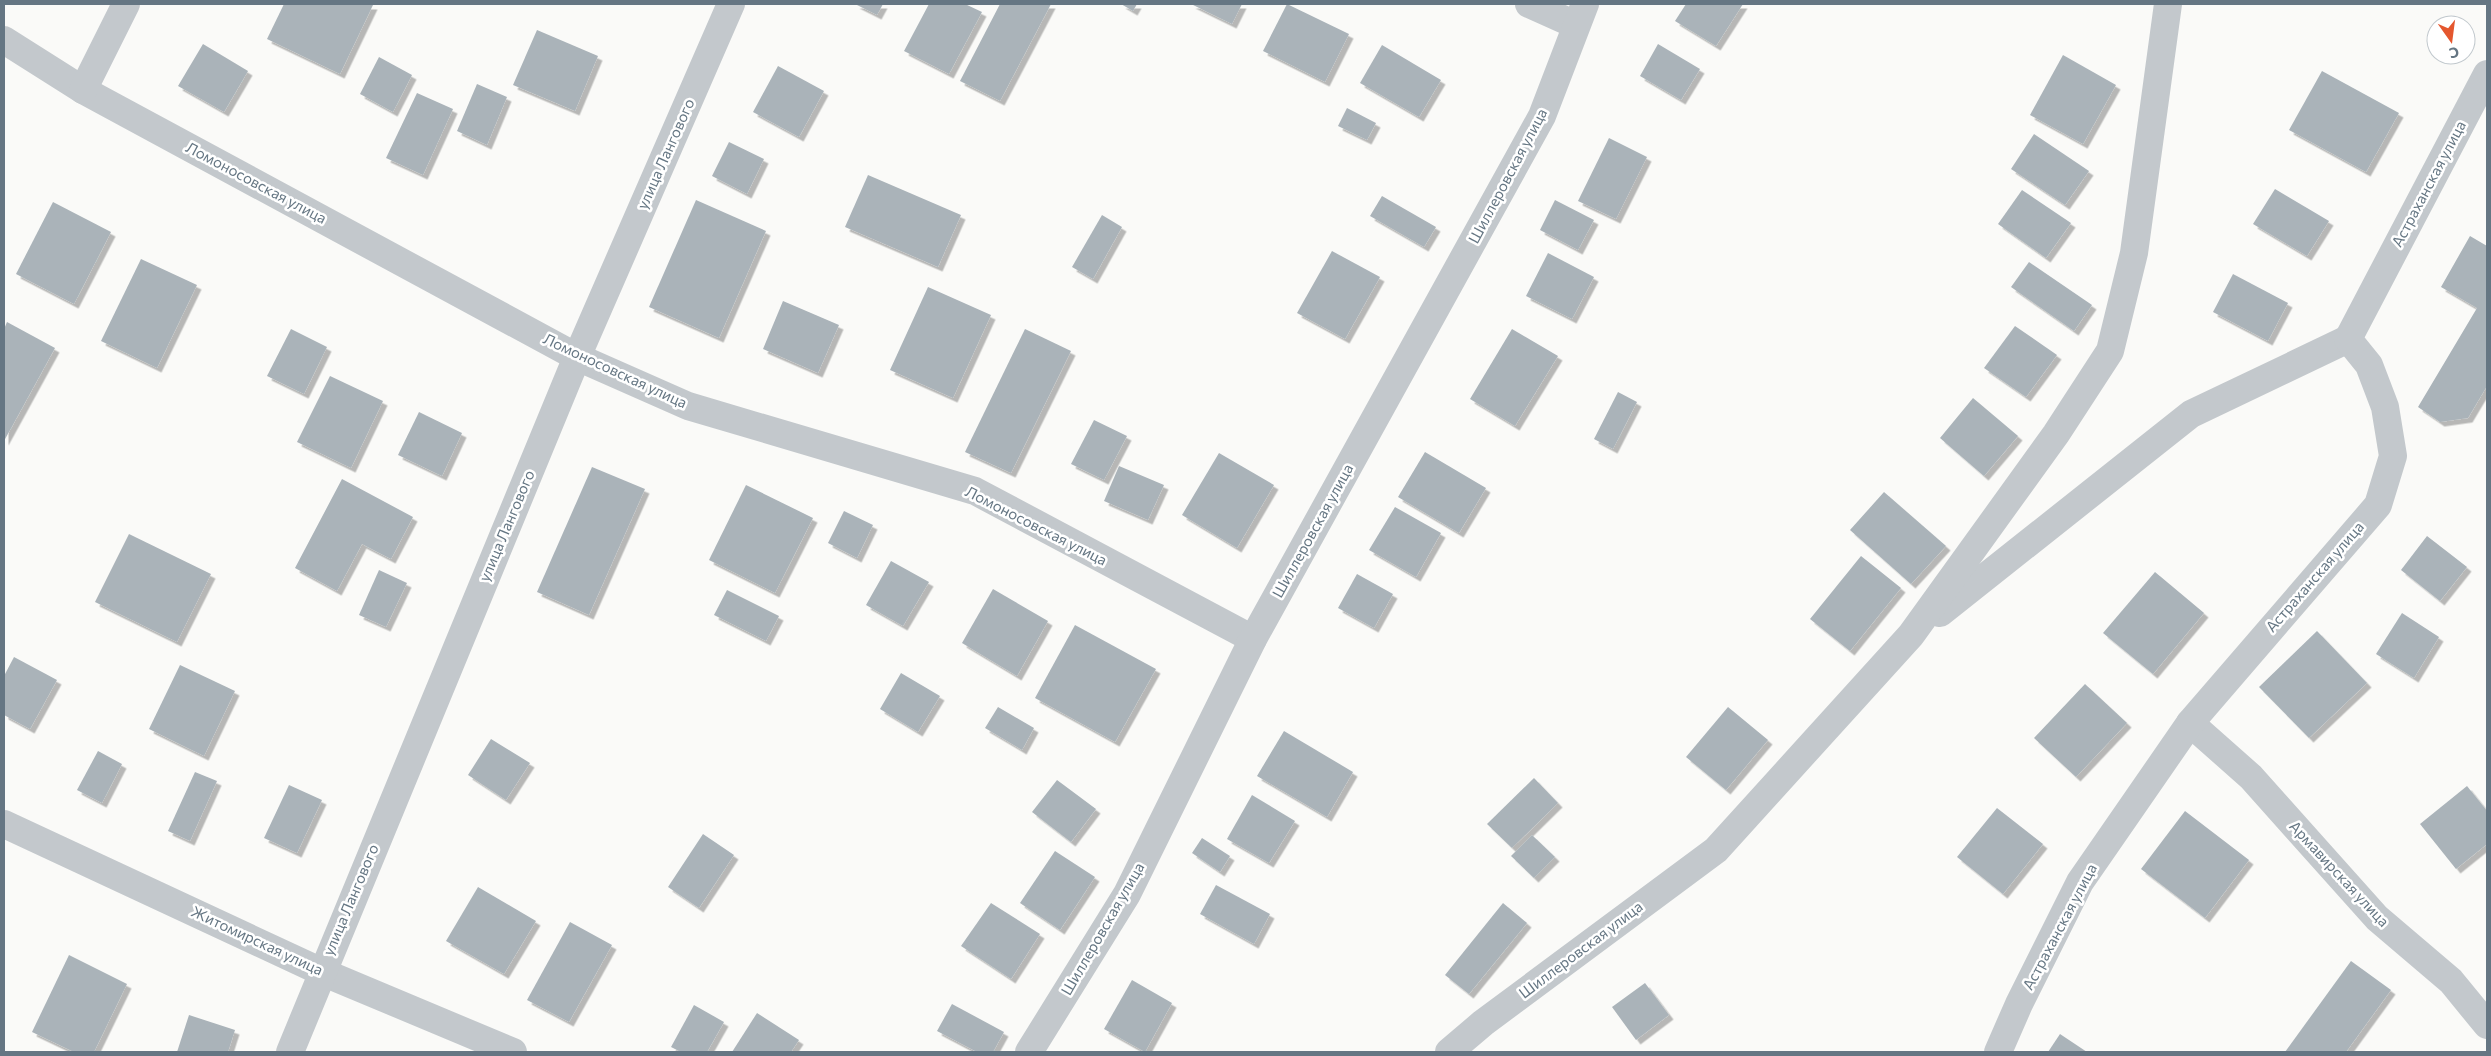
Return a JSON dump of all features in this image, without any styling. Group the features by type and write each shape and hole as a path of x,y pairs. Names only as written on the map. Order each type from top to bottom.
{"street":[{"path":"83,90 126,4"},
{"name":"улица Лангового","path":"290,1052 577,356 731,4"},
{"path":"1529,4 1580,14"},
{"path":"1911,636 2056,434 2110,351 2134,253 2168,4"},
{"name":"Шиллеровская улица","path":"1029,1052 1127,894 1253,639 1542,116 1580,14"},
{"name":"Ломоносовская улица","path":"4,40 83,90 577,356 688,406 975,491 1253,639"},
{"name":"Астраханская улица","path":"1998,1052 2019,1004 2080,882 2190,723 2378,505 2393,456 2385,407 2369,365 2348,338 2487,74"},
{"path":"1911,636 2191,414 2348,338"},
{"name":"Шиллеровская улица","path":"1449,1052 1491,1017 1716,850 1911,636"},
{"name":"Армавирская улица","path":"2190,723 2251,777 2377,918 2450,981 2487,1025"},
{"name":"Житомирская улица","path":"4,824 322,972 513,1052"}],"building":[{"path":"284,4 373,5 340,74 267,39"},
{"path":"855,4 883,4 877,15"},
{"path":"929,4 965,4 982,12 949,74 904,51"},
{"path":"1000,4 1051,4 1000,101 960,81"},
{"path":"1121,4 1137,4 1133,11"},
{"path":"1191,4 1242,4 1232,24"},
{"path":"1287,4 1349,34 1325,82 1263,51"},
{"path":"1686,4 1743,4 1716,46 1675,21"},
{"path":"537,30 598,56 575,111 513,85"},
{"path":"203,44 248,71 224,112 178,86"},
{"path":"1658,44 1700,69 1681,100 1640,76"},
{"path":"1382,45 1441,80 1419,117 1360,83"},
{"path":"2063,55 2116,85 2083,144 2030,115"},
{"path":"379,57 412,75 393,112 360,94"},
{"path":"778,66 824,91 799,137 753,112"},
{"path":"2322,71 2399,113 2366,172 2289,130"},
{"path":"477,84 507,97 487,145 457,131"},
{"path":"417,93 453,109 423,175 386,158"},
{"path":"1347,108 1376,123 1367,140 1338,126"},
{"path":"2034,134 2089,171 2065,205 2011,169"},
{"path":"1609,138 1647,157 1616,219 1578,201"},
{"path":"729,142 764,159 747,194 712,176"},
{"path":"868,175 961,215 938,267 845,227"},
{"path":"2275,189 2329,221 2307,256 2253,224"},
{"path":"2022,190 2071,223 2046,258 1998,224"},
{"path":"1382,196 1436,227 1424,247 1370,216"},
{"path":"696,200 766,231 719,338 649,307"},
{"path":"1555,200 1594,220 1578,250 1540,230"},
{"path":"53,202 111,232 74,304 16,274"},
{"path":"1102,215 1122,227 1093,279 1072,267"},
{"path":"2470,236 2487,246 2487,386 2468,418 2440,422 2418,407 2477,308 2441,287"},
{"path":"1332,251 1380,277 1345,339 1297,313"},
{"path":"1548,253 1594,277 1572,319 1526,296"},
{"path":"141,259 197,285 157,368 101,341"},
{"path":"2029,262 2092,305 2074,331 2011,287"},
{"path":"2233,274 2288,303 2268,341 2213,312"},
{"path":"928,287 991,315 953,398 890,370"},
{"path":"783,301 839,325 818,373 763,349"},
{"path":"7,322 55,348 4,441 4,329"},
{"path":"2015,326 2057,355 2026,397 1984,368"},
{"path":"291,329 327,347 304,394 267,376"},
{"path":"1025,329 1071,351 1011,473 965,452"},
{"path":"1512,329 1558,356 1515,426 1470,399"},
{"path":"330,376 383,401 351,468 297,442"},
{"path":"1618,392 1637,402 1613,449 1594,439"},
{"path":"1973,398 2018,436 1984,476 1940,438"},
{"path":"419,412 462,433 442,476 398,455"},
{"path":"1094,420 1127,436 1104,480 1071,464"},
{"path":"1425,452 1486,488 1459,533 1398,497"},
{"path":"1219,453 1274,485 1237,548 1182,515"},
{"path":"1119,466 1164,485 1148,520 1104,501"},
{"path":"592,467 645,489 589,615 537,592"},
{"path":"342,479 413,517 391,559 362,544 337,591 295,568"},
{"path":"746,485 813,518 775,593 709,560"},
{"path":"1884,492 1946,546 1911,584 1850,530"},
{"path":"1395,507 1441,533 1416,577 1369,550"},
{"path":"844,511 873,525 857,558 828,543"},
{"path":"129,534 211,574 177,642 95,602"},
{"path":"2427,536 2467,567 2440,601 2401,570"},
{"path":"1861,556 1901,588 1850,651 1810,619"},
{"path":"891,561 929,582 903,626 866,605"},
{"path":"379,570 407,583 386,627 359,615"},
{"path":"2155,572 2204,613 2153,674 2103,633"},
{"path":"1357,574 1393,594 1374,628 1338,608"},
{"path":"993,589 1048,621 1017,676 962,643"},
{"path":"727,590 779,616 766,641 714,615"},
{"path":"2402,613 2439,637 2414,678 2376,654"},
{"path":"1075,625 1156,669 1115,742 1035,698"},
{"path":"2317,631 2367,683 2309,738 2259,687"},
{"path":"14,657 57,680 30,729 4,715 4,676"},
{"path":"180,665 235,691 204,756 149,729"},
{"path":"901,673 940,696 918,732 880,709"},
{"path":"2085,684 2127,723 2076,777 2034,738"},
{"path":"998,707 1034,728 1022,750 985,728"},
{"path":"1728,707 1768,740 1726,790 1686,757"},
{"path":"1284,731 1353,772 1327,817 1257,776"},
{"path":"491,739 530,763 506,800 468,775"},
{"path":"98,751 122,764 102,803 77,790"},
{"path":"195,772 217,781 190,841 168,831"},
{"path":"1534,778 1558,803 1512,848 1487,824"},
{"path":"1057,780 1096,809 1071,842 1032,812"},
{"path":"289,785 322,800 297,853 264,838"},
{"path":"2467,786 2487,811 2487,844 2456,869 2420,824"},
{"path":"1252,795 1295,821 1269,863 1227,839"},
{"path":"1997,808 2043,844 2003,894 1957,857"},
{"path":"2185,811 2249,860 2205,918 2141,869"},
{"path":"703,834 734,855 699,908 668,887"},
{"path":"1532,835 1555,857 1534,878 1511,856"},
{"path":"1202,838 1230,856 1220,872 1192,853"},
{"path":"1055,851 1095,877 1060,930 1020,903"},
{"path":"1216,885 1270,914 1254,944 1200,914"},
{"path":"478,887 536,921 504,974 446,941"},
{"path":"991,903 1040,934 1011,979 961,946"},
{"path":"1503,903 1527,923 1469,994 1445,975"},
{"path":"570,922 612,945 569,1022 527,1000"},
{"path":"69,955 127,984 94,1052 74,1052 32,1032"},
{"path":"2351,961 2391,990 2346,1052 2285,1052"},
{"path":"1132,980 1172,1003 1145,1052 1104,1029"},
{"path":"1645,983 1669,1015 1636,1040 1612,1007"},
{"path":"952,1004 1004,1032 993,1052 977,1052 937,1031"},
{"path":"694,1005 724,1022 707,1052 681,1052 671,1047"},
{"path":"757,1013 799,1040 791,1052 732,1052"},
{"path":"189,1015 235,1030 228,1052 177,1052"},
{"path":"2060,1034 2087,1052 2048,1052"}]}
